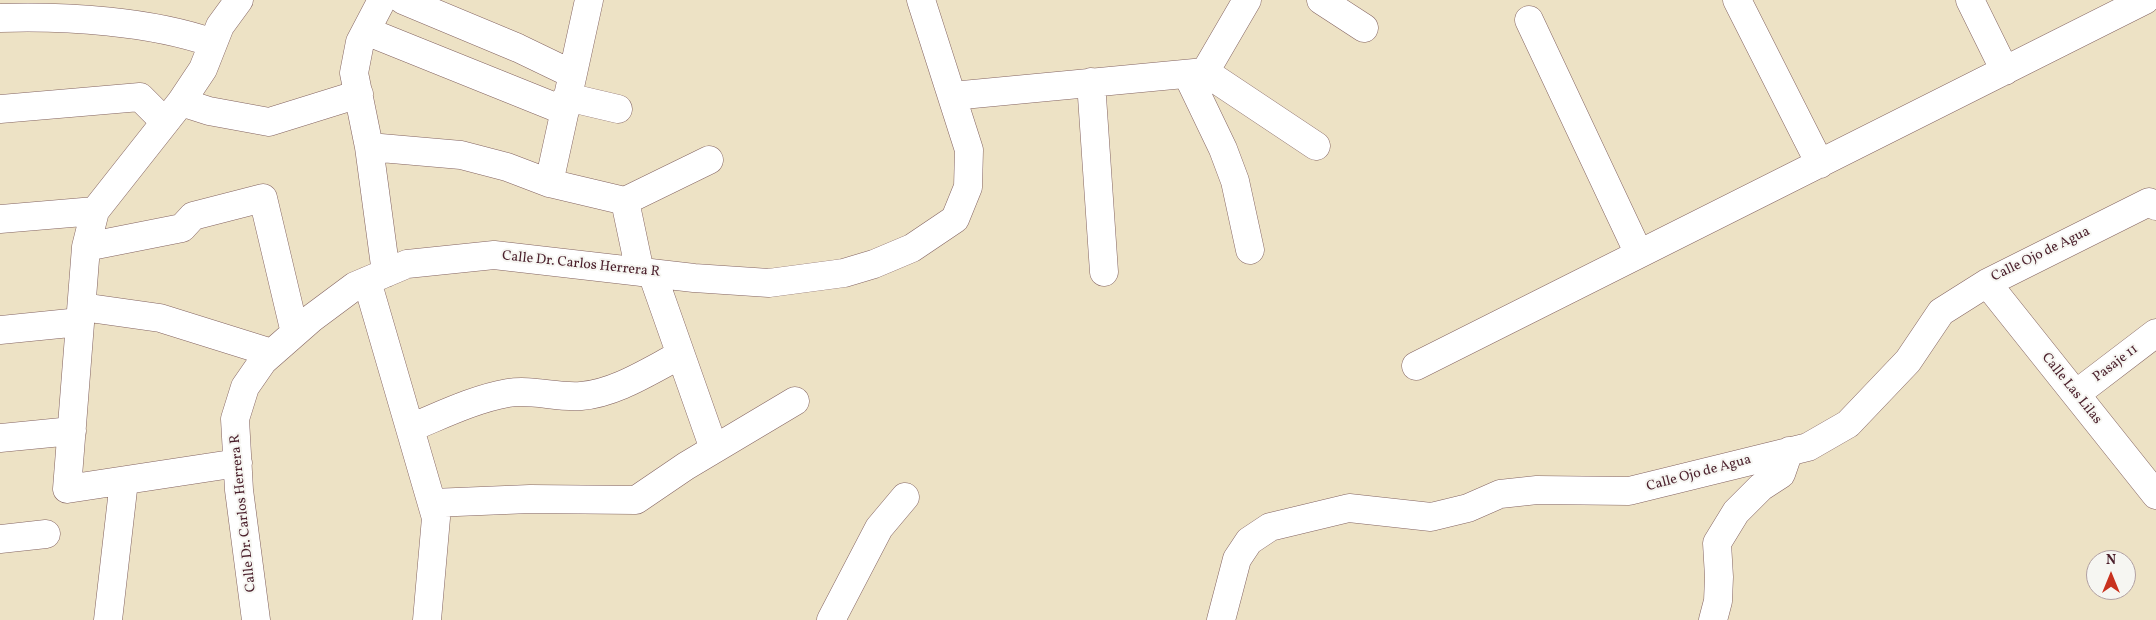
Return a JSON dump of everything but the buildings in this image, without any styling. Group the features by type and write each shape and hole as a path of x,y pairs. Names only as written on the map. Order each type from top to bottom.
{"street":[{"path":"382,0 360,42 354,73 369,147 377,277 410,428 436,518 427,620"},
{"path":"403,0 518,48 568,94"},
{"path":"549,183 589,0"},
{"name":"Calle Dr. Carlos Herrera R","path":"256,620 239,490 235,419 245,387 263,361 355,286 407,264 494,255 694,278 769,282 844,273 874,264 912,248 955,219 968,187 969,150 921,0"},
{"path":"1196,73 1247,0"},
{"path":"1321,0 1364,28"},
{"path":"1737,0 1820,164"},
{"path":"1970,0 2005,70"},
{"path":"1416,366 2145,0"},
{"path":"231,1 203,69 173,112 95,211 86,247 67,489 238,463"},
{"path":"0,18 98,20 194,37 213,43"},
{"path":"1529,20 1639,254"},
{"path":"366,31 618,108"},
{"path":"952,96 1196,73 1316,146"},
{"path":"1196,73 1232,173 1250,250"},
{"path":"1090,82 1104,272"},
{"path":"0,109 140,97 173,112 209,111 269,122 358,94"},
{"path":"369,147 461,155 507,167 549,183 625,201 710,160"},
{"path":"86,247 182,228 194,216 263,198 295,333"},
{"path":"625,201 646,272 680,356 714,449"},
{"name":"Calle Ojo de Agua","path":"1221,620 1237,559 1249,542 1270,527 1349,508 1431,517 1468,508 1500,494 1537,490 1630,492 1808,447 1848,424 1908,361 1941,312 1986,282 2148,202 2156,206"},
{"path":"0,219 95,211"},
{"name":"Calle Las Lilas","path":"1986,282 2156,495"},
{"path":"0,330 81,315 160,318 272,353"},
{"name":"Pasaje 11","path":"2076,394 2156,333"},
{"path":"410,428 470,403 509,393 580,396 614,388 680,356"},
{"path":"432,503 530,499 636,500 714,449 794,401"},
{"path":"0,438 72,431"},
{"path":"1713,620 1718,601 1719,577 1716,543 1736,512 1761,487 1781,474 1789,451"},
{"path":"108,620 124,481"},
{"path":"831,620 879,528 905,497"},
{"path":"0,540 46,534"}]}
